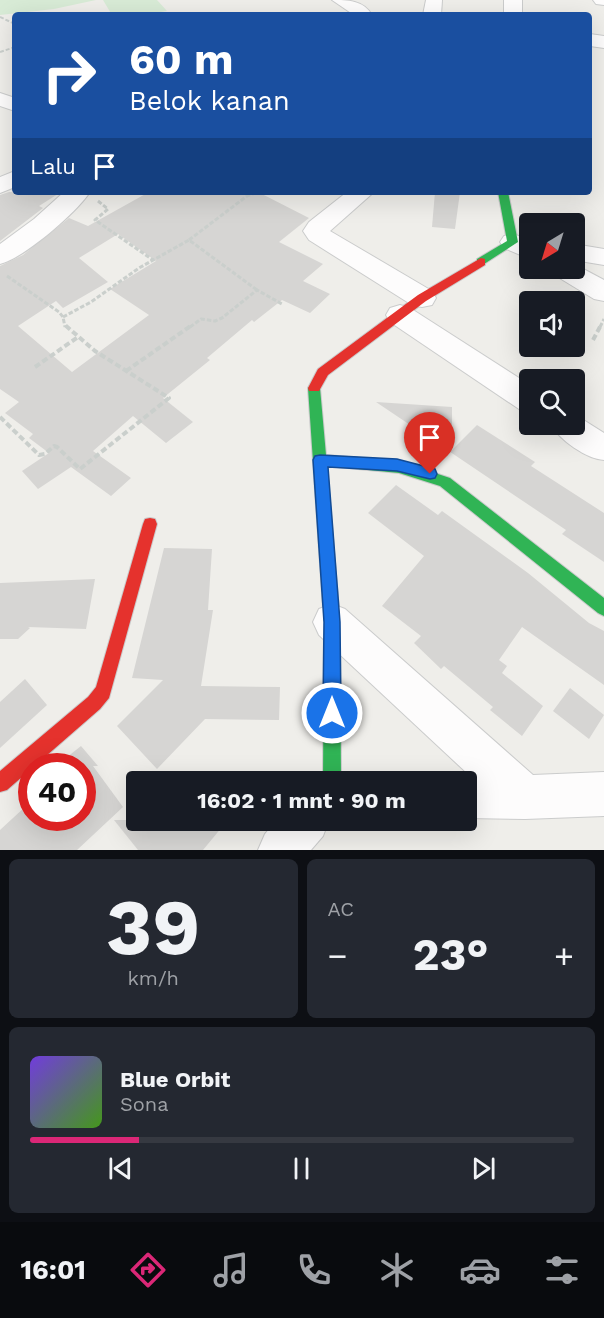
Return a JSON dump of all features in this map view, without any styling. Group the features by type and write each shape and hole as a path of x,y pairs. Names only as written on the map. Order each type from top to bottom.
{"street":[{"path":"0,256 42,225 77,195"},
{"path":"358,195 316,231 422,297"},
{"path":"504,195 519,232"},
{"path":"332,771 332,622 313,392 316,381 324,372 422,297 519,248"},
{"path":"585,253 604,256"},
{"path":"581,279 604,292"},
{"path":"400,315 519,394"},
{"path":"582,435 602,448"},
{"path":"320,460 397,465 430,474 445,482 604,608"},
{"path":"0,783 94,703 103,692 150,525"},
{"path":"332,622 525,797"},
{"path":"477,796 604,794"},
{"path":"281,850 298,831"}],"path":[{"path":"80,195 108,209 96,217 97,222 153,260"},
{"path":"63,316 91,302 122,278 189,240 250,195"},
{"path":"189,240 257,290 282,304"},
{"path":"0,271 63,316 65,327 78,337 169,399 80,469 57,447 54,446 45,454 39,455 0,417"},
{"path":"126,371 201,319 215,321 222,318 257,290"},
{"path":"593,340 604,319"},
{"path":"35,367 78,337"}],"green space":[{"path":"0,0 96,0 54,9 0,15"},
{"path":"103,0 157,0 167,11 161,12 110,12"}],"building":[{"path":"12,192 12,195 56,195 39,206 43,208 0,241 0,195"},
{"path":"144,195 264,195 309,218 279,242 323,264 303,281 330,294 310,313 282,300 254,322 252,320 207,358 210,360 163,398 193,422 166,443 133,416 93,451 131,478 111,496 71,467 38,489 22,471 49,453 29,438 33,434 5,413 19,402 0,389 0,266 23,255 69,218 88,226","holes":["118,234 156,261 110,289 149,315 72,372 18,326 56,301 63,308 108,282 79,258"]},
{"path":"435,195 460,195 455,229 432,227"},
{"path":"376,402 452,407 452,450 477,425 535,462 531,466 604,513 604,562 562,534 566,530"},
{"path":"396,485 438,515 442,511 528,573 589,623 604,631 604,685 522,627 499,660 507,666 502,673 543,706 522,736 490,710 493,707 444,666 441,669 414,643 421,636 382,606 424,556 368,513"},
{"path":"164,548 212,549 208,610 213,610 201,686 280,687 279,720 205,719 157,769 117,726 163,680 132,678"},
{"path":"95,579 86,629 28,627 30,628 18,639 0,639 0,583"},
{"path":"25,679 47,705 0,748 0,702"},
{"path":"570,688 604,715 589,739 553,711"},
{"path":"81,746 87,753 72,753"},
{"path":"96,770 123,807 77,850 0,850 0,830 18,813 18,831 96,831"},
{"path":"114,820 126,820 126,831 219,831 203,850 138,850"}],"traffic: fast":[{"path":"481,262 513,242 504,195"},
{"path":"314,388 332,622 332,771"},
{"path":"320,460 399,467 415,470 445,482 604,608"}],"traffic: jam":[{"path":"314,388 323,372 422,298 481,262"},
{"path":"0,783 94,703 103,692 150,524"}],"route":[{"path":"332,713 332,622 320,460 397,465 430,474"}]}
